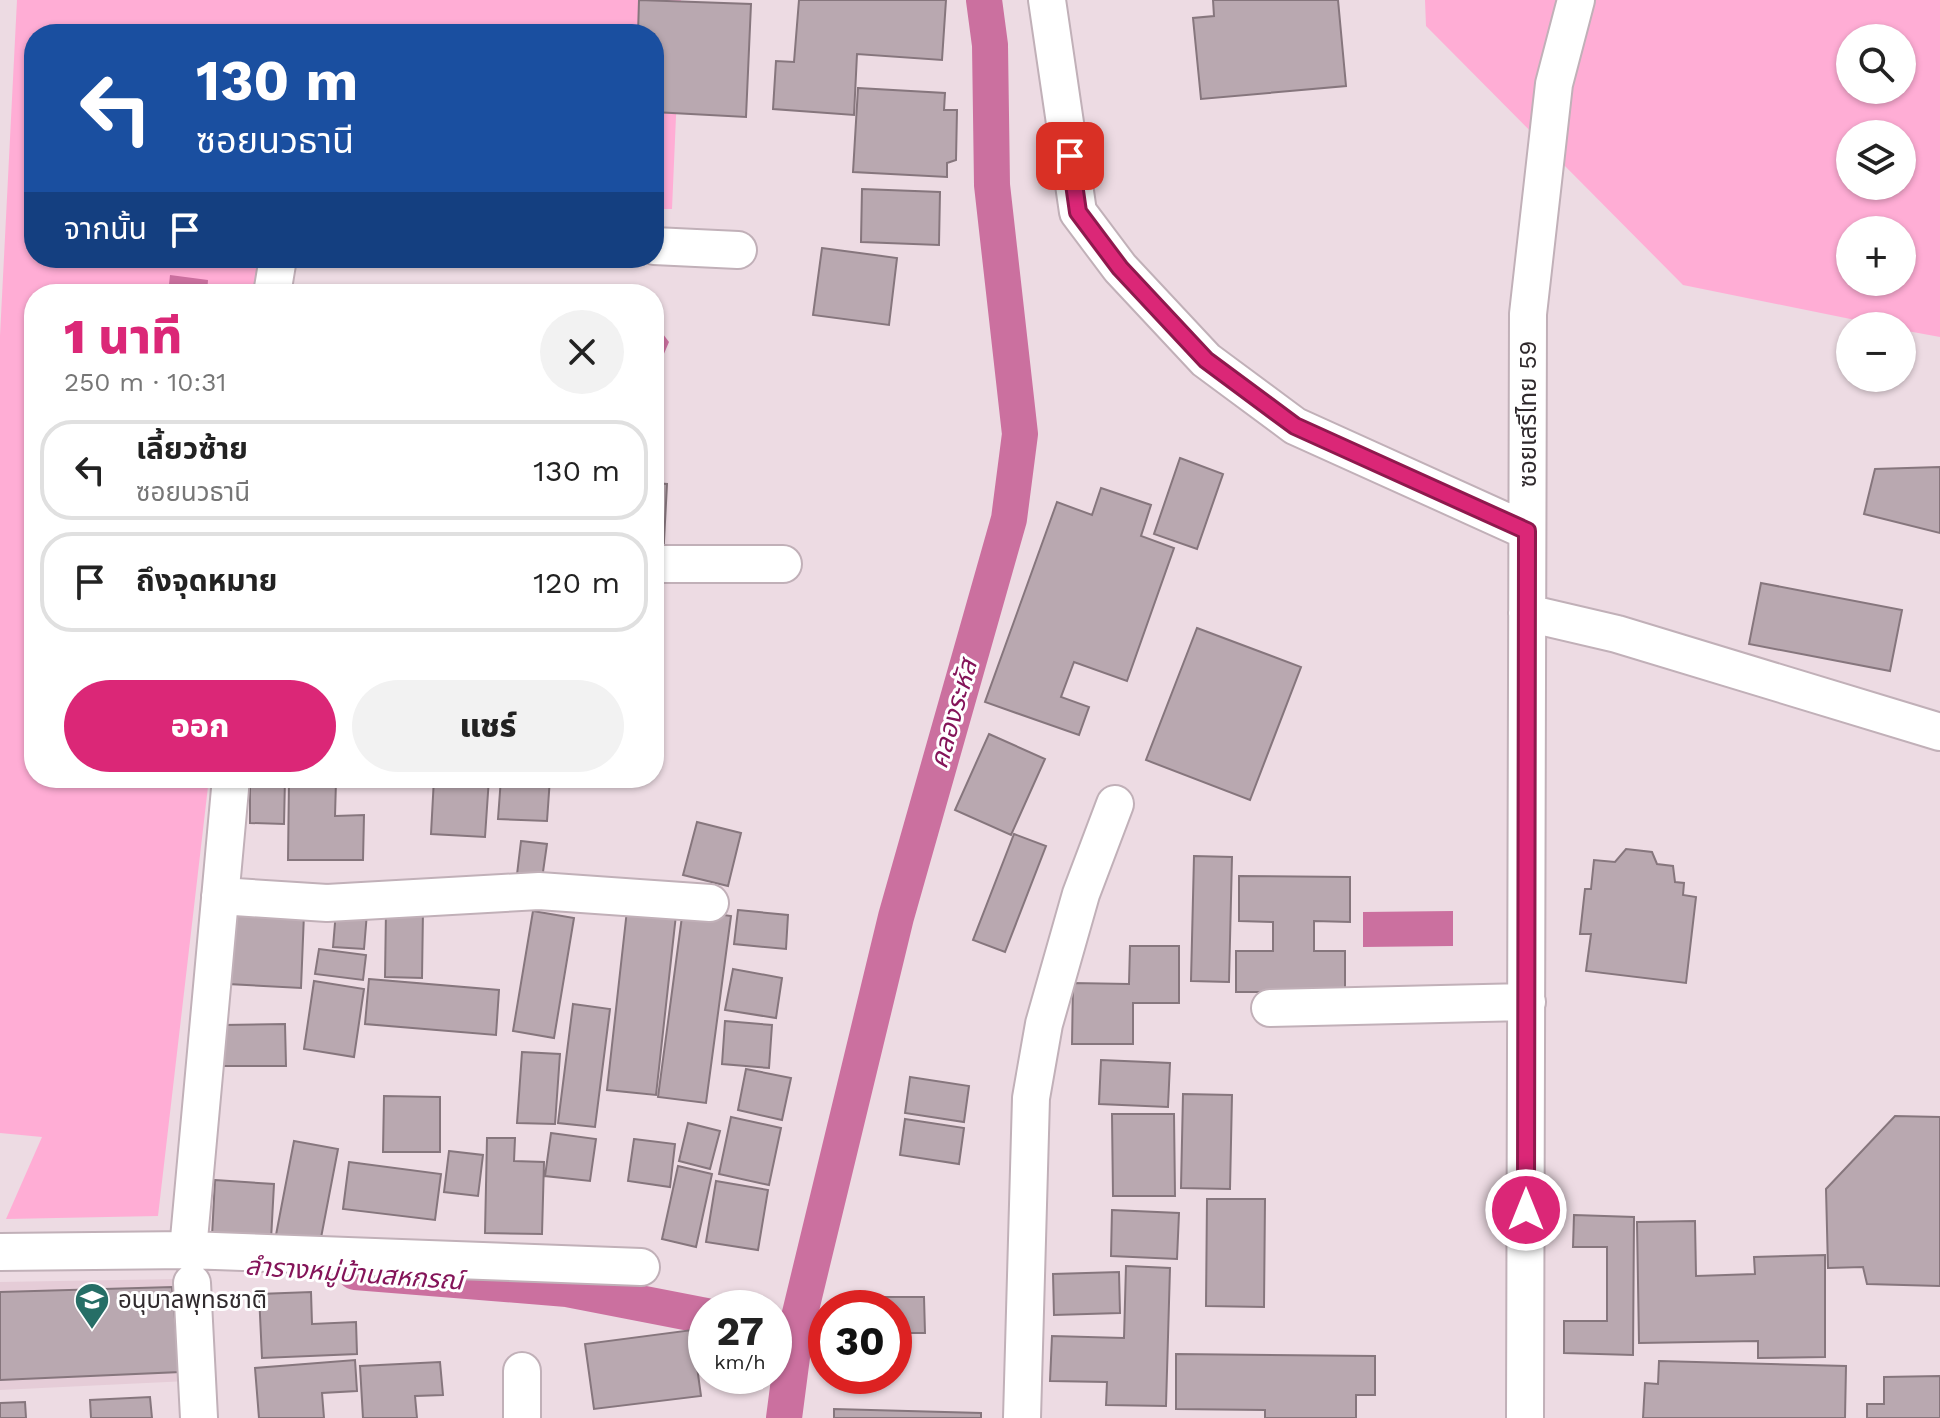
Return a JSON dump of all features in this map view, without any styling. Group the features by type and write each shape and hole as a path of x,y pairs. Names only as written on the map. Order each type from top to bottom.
{"street":[{"path":"1047,0 1078,212 1120,268 1206,360 1295,426 1527,531"},
{"name":"ซอยเสรีไทย 59","path":"1525,1418 1528,314 1554,84 1576,0"},
{"path":"664,246 738,250"},
{"path":"664,564 783,564"},
{"path":"1527,613 1617,634 1940,732"},
{"path":"199,1418 190,1266 230,788"},
{"path":"1022,1418 1031,1098 1044,1024 1077,908 1115,804"},
{"path":"220,896 327,903 539,891 710,903"},
{"path":"1270,1008 1527,1002"},
{"path":"0,1252 190,1266 641,1267"},
{"path":"522,1371 522,1418"}],"shaded area":[{"path":"17,0 681,0 672,209 664,209 664,24 24,24 24,268 269,268 267,284 24,284 24,788 208,788 158,1216 6,1219 42,1137 0,1133 0,336"},
{"path":"1425,0 1940,0 1940,337 1916,333 1916,312 1836,312 1836,316 1683,285 1426,26"},
{"path":"170,275 208,280 208,284 169,284"},
{"path":"664,335 669,342 664,354"},
{"path":"1453,911 1453,946 1363,947 1363,912"},
{"name":"อนุบาลพุทธชาติ","path":"178,1279 188,1381 0,1390 0,1282"}],"building":[{"path":"639,0 751,4 746,117 664,113 664,24 638,24"},
{"path":"799,0 946,0 942,60 857,54 854,115 773,109 776,61 794,62"},
{"path":"1213,0 1338,0 1346,86 1201,99 1193,18 1214,16"},
{"path":"858,88 945,93 944,110 957,110 956,160 947,163 947,177 853,172"},
{"path":"862,189 940,192 939,245 861,242"},
{"path":"822,248 897,258 889,325 813,315"},
{"path":"1180,458 1223,474 1197,549 1154,534"},
{"path":"1940,467 1940,533 1864,514 1875,469"},
{"path":"664,484 667,484 664,541"},
{"path":"1101,488 1151,505 1141,536 1174,548 1127,681 1074,662 1061,697 1089,707 1079,735 985,702 1057,502 1092,515"},
{"path":"1761,583 1902,610 1890,671 1749,644"},
{"path":"1197,628 1301,667 1250,800 1146,760"},
{"path":"989,734 1045,759 1011,835 955,810"},
{"path":"250,788 285,788 284,824 250,823"},
{"path":"289,788 336,788 335,816 364,815 363,860 288,860"},
{"path":"433,788 488,788 485,837 431,834"},
{"path":"500,788 549,788 547,821 498,819"},
{"path":"697,822 741,833 728,886 683,875"},
{"path":"1014,834 1046,846 1005,952 973,940"},
{"path":"521,841 547,844 541,886 516,883"},
{"path":"1626,849 1652,852 1657,864 1673,866 1675,882 1684,883 1683,895 1696,897 1686,983 1586,971 1591,934 1580,934 1585,889 1591,889 1594,860 1615,862"},
{"path":"1194,856 1232,857 1229,982 1191,981"},
{"path":"1239,876 1350,877 1350,922 1314,921 1314,951 1345,951 1345,992 1236,992 1236,951 1273,951 1273,922 1239,921"},
{"path":"628,901 677,906 656,1095 607,1090"},
{"path":"683,909 731,916 706,1103 658,1097"},
{"path":"233,910 304,914 301,988 228,984"},
{"path":"386,910 423,910 422,978 385,977"},
{"path":"738,910 788,915 786,949 734,944"},
{"path":"336,911 367,913 364,949 333,947"},
{"path":"533,911 574,918 554,1038 513,1031"},
{"path":"1130,946 1179,946 1179,1003 1133,1003 1133,1044 1072,1044 1073,983 1129,984"},
{"path":"319,949 366,955 363,980 315,974"},
{"path":"733,969 782,978 776,1018 725,1010"},
{"path":"369,979 499,990 496,1035 365,1024"},
{"path":"314,981 364,989 354,1057 304,1049"},
{"path":"573,1004 610,1009 595,1127 558,1123"},
{"path":"725,1021 772,1025 769,1068 722,1064"},
{"path":"285,1024 286,1066 223,1066 223,1025"},
{"path":"522,1052 560,1054 555,1124 517,1123"},
{"path":"1101,1060 1170,1063 1168,1107 1099,1104"},
{"path":"746,1069 791,1078 782,1120 738,1110"},
{"path":"910,1077 969,1086 964,1122 905,1113"},
{"path":"1183,1094 1232,1095 1230,1189 1181,1188"},
{"path":"384,1096 440,1097 440,1152 383,1152"},
{"path":"1112,1114 1174,1114 1175,1196 1113,1196"},
{"path":"1895,1116 1940,1117 1940,1286 1867,1284 1863,1267 1828,1268 1826,1189"},
{"path":"731,1117 781,1128 769,1185 719,1174"},
{"path":"905,1119 964,1128 959,1164 900,1155"},
{"path":"688,1123 720,1131 710,1169 679,1161"},
{"path":"551,1133 596,1139 590,1181 545,1176"},
{"path":"487,1138 515,1138 514,1161 544,1162 542,1234 485,1233"},
{"path":"634,1139 675,1144 670,1187 628,1181"},
{"path":"294,1141 338,1149 320,1243 276,1235"},
{"path":"449,1151 483,1155 478,1196 444,1192"},
{"path":"349,1162 441,1174 435,1220 343,1209"},
{"path":"678,1166 712,1174 696,1247 662,1239"},
{"path":"215,1180 274,1184 271,1240 212,1236"},
{"path":"716,1181 768,1190 758,1250 706,1242"},
{"path":"1207,1199 1265,1199 1264,1307 1206,1306"},
{"path":"1112,1210 1179,1213 1177,1259 1111,1256"},
{"path":"1574,1215 1634,1217 1633,1355 1564,1353 1564,1321 1607,1321 1607,1247 1573,1247"},
{"path":"1695,1221 1696,1276 1755,1274 1754,1257 1825,1255 1825,1357 1758,1358 1758,1341 1639,1343 1637,1222"},
{"path":"1126,1266 1170,1268 1166,1406 1106,1405 1107,1382 1050,1381 1052,1336 1124,1338"},
{"path":"1119,1272 1120,1313 1054,1315 1053,1274"},
{"name":"อนุบาลพุทธชาติ","path":"172,1287 180,1372 0,1380 0,1292"},
{"path":"311,1292 312,1324 356,1322 357,1354 262,1358 259,1294"},
{"path":"912,1297 924,1297 925,1333 912,1333"},
{"path":"688,1331 688,1394 701,1396 594,1409 585,1344"},
{"path":"1176,1354 1375,1356 1375,1395 1356,1395 1356,1418 1265,1418 1265,1410 1176,1409"},
{"path":"355,1360 357,1391 322,1393 324,1418 259,1418 255,1368"},
{"path":"1659,1361 1846,1366 1845,1418 1643,1418 1645,1383 1658,1384"},
{"path":"440,1362 443,1395 415,1396 417,1418 363,1418 360,1366"},
{"path":"1940,1376 1940,1418 1867,1418 1867,1404 1884,1404 1884,1377"},
{"path":"150,1397 152,1418 91,1418 90,1400"},
{"path":"25,1402 26,1418 0,1418 0,1403"},
{"path":"834,1409 981,1413 981,1418 834,1418"}],"waterway":[{"name":"คลองระหัส","path":"784,1418 795,1334 896,917 1009,519 1020,434 992,185 990,45 984,0"},
{"name":"ลำรางหมู่บ้านสหกรณ์","path":"355,1272 567,1289 688,1313"}],"place":[{"name":"อนุบาลพุทธชาติ","path":"92,1331"}],"route":[{"path":"1070,156 1078,212 1120,268 1206,360 1295,426 1527,531 1526,1210"}]}
